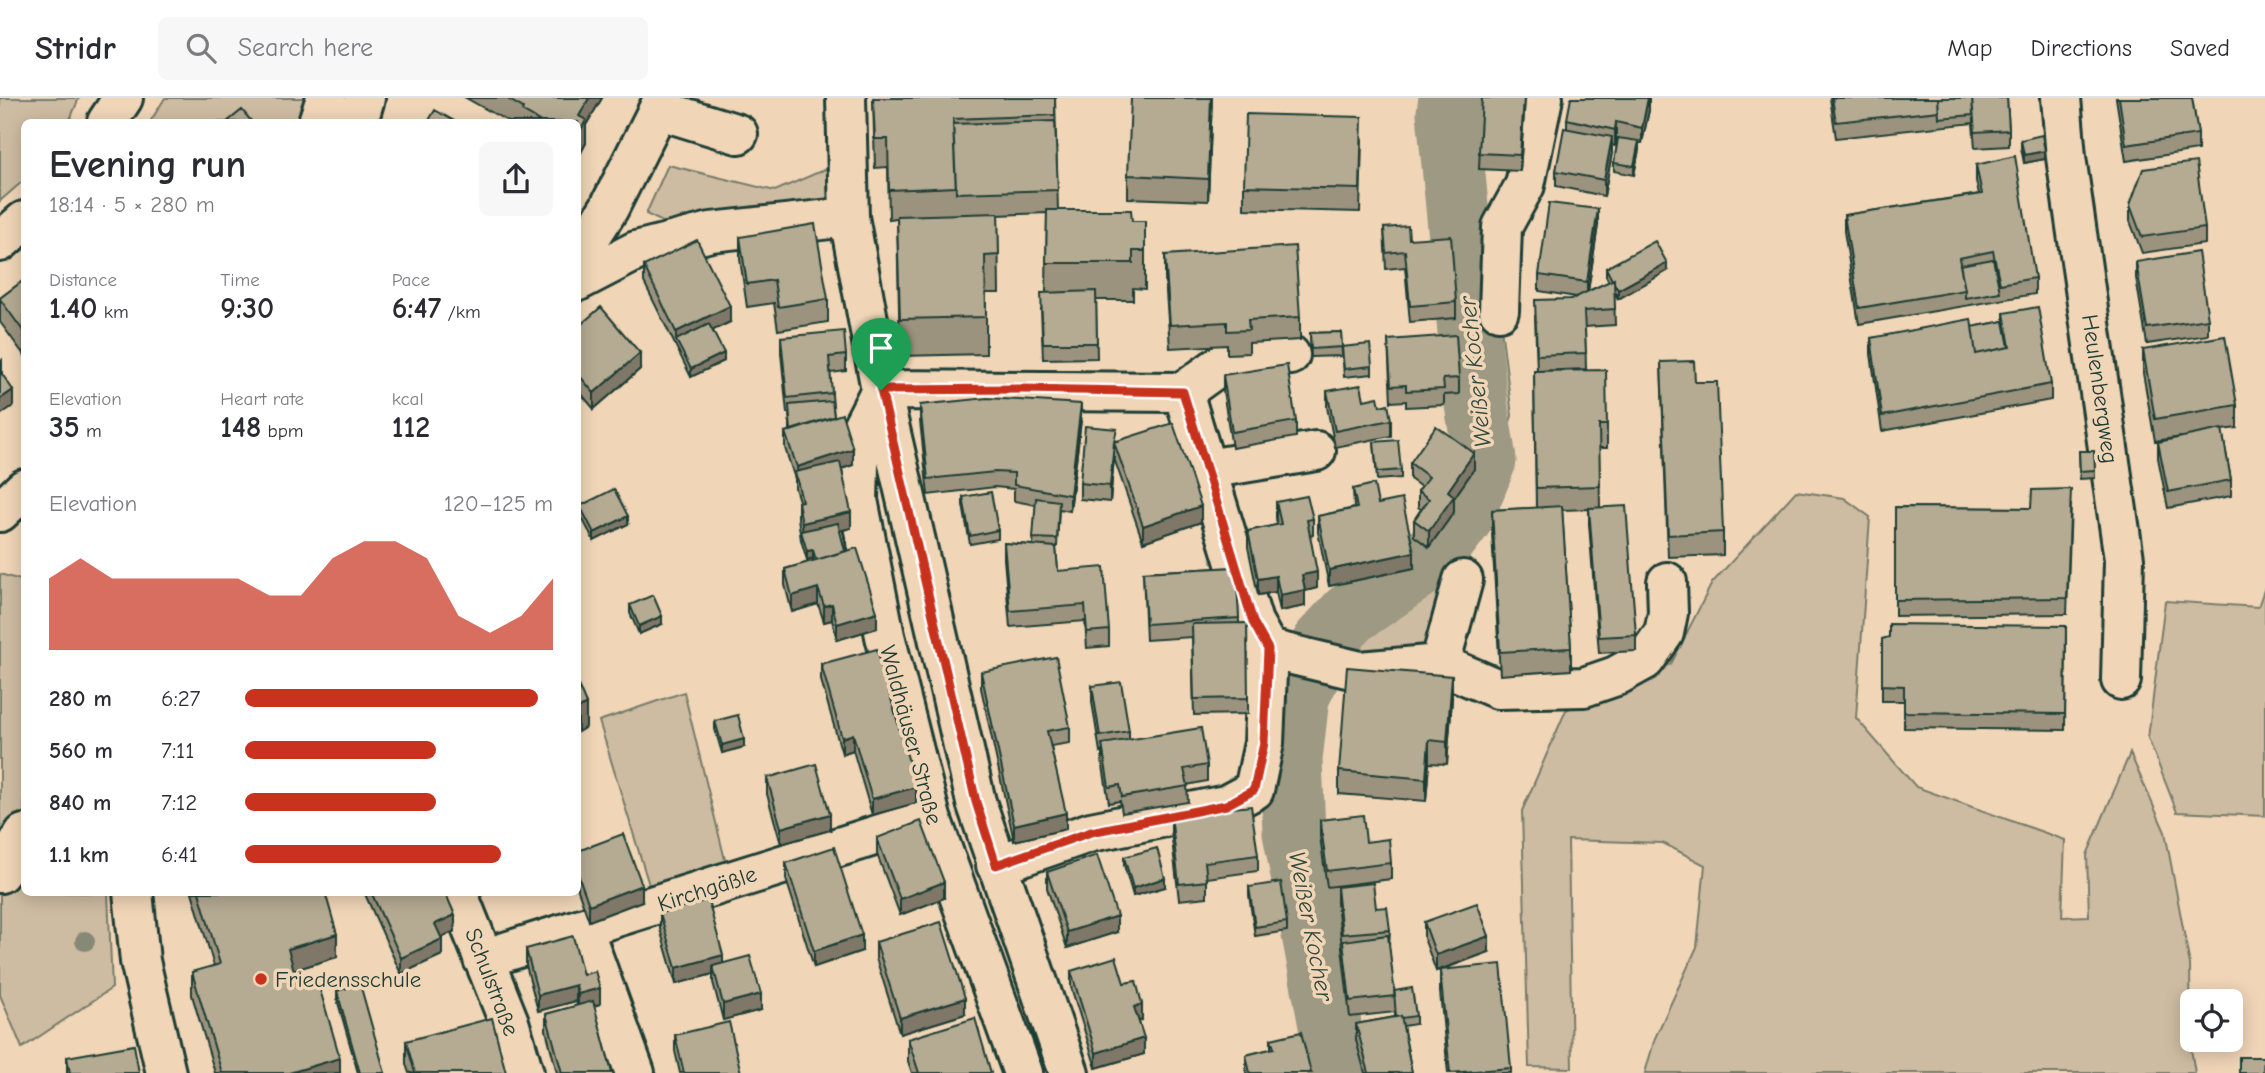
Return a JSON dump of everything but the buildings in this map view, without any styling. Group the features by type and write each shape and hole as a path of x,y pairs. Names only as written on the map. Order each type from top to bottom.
{"street":[{"path":"109,119 123,98"},
{"path":"319,119 326,98"},
{"path":"359,119 365,98"},
{"name":"Waldhäuser Straße","path":"846,98 849,217 881,390 976,802 1069,1073"},
{"path":"1499,310 1502,227 1525,185 1543,98"},
{"name":"Heulenbergweg","path":"2061,98 2066,157 2124,559 2121,680"},
{"path":"581,252 609,208 662,104 737,134"},
{"path":"581,279 636,251 710,232 849,217"},
{"path":"0,242 21,224"},
{"path":"881,390 1183,392 1226,361 1290,355"},
{"name":"Waldhäuser Straße","path":"881,390 860,431 858,500 885,636 931,818 1023,1073"},
{"path":"1183,392 1253,622 1282,652 1360,671 1440,664 1498,689 1584,687 1616,676 1645,660 1664,633 1668,613 1667,582"},
{"path":"1207,468 1316,451"},
{"path":"0,512 21,492"},
{"path":"1440,664 1464,580"},
{"path":"996,865 1091,832 1226,805 1254,790 1282,652"},
{"name":"Kirchgäßle","path":"483,959 931,818"},
{"path":"0,873 21,839"},
{"path":"133,896 140,961 166,1073"},
{"name":"Schulstraße","path":"459,896 509,1021 524,1073"},
{"path":"583,929 635,1073"}],"shaded area":[{"path":"0,98 79,98 70,119 21,119 21,183 0,201"},
{"path":"165,98 319,98 311,119 152,119"},
{"path":"842,162 841,210 671,226 646,214 668,165 775,191"},
{"path":"1499,311 1512,416 1479,513 1440,664 1316,658 1324,642 1350,614 1429,560 1462,517 1484,460 1468,315"},
{"path":"1796,491 1844,498 1870,517 1856,718 1916,787 2065,840 2062,917 2089,916 2087,855 2130,753 2165,832 2190,965 2190,989 2180,989 2180,1052 2192,1052 2195,1073 1645,1073 1655,1038 1697,947 1705,865 1663,843 1568,840 1572,1068 1529,1067 1522,811 1566,710 1671,664 1712,583"},
{"path":"0,574 21,580 21,896 108,896 112,988 22,1048 0,995"},
{"path":"2265,587 2265,816 2177,812 2148,738 2165,601 2258,607"},
{"path":"684,692 728,872 653,898 599,721"}],"waterway":[{"name":"Weißer Kocher","path":"1339,1073 1294,832 1291,759 1298,697 1324,642 1350,614 1429,560 1462,517 1485,460 1476,404 1448,113 1450,98"}],"place":[{"name":"Friedensschule","path":"261,979"}],"route":[{"path":"881,390 1183,392 1253,622 1268,649 1264,743 1254,790 1226,805 1091,832 996,865 976,802 881,390"}]}
